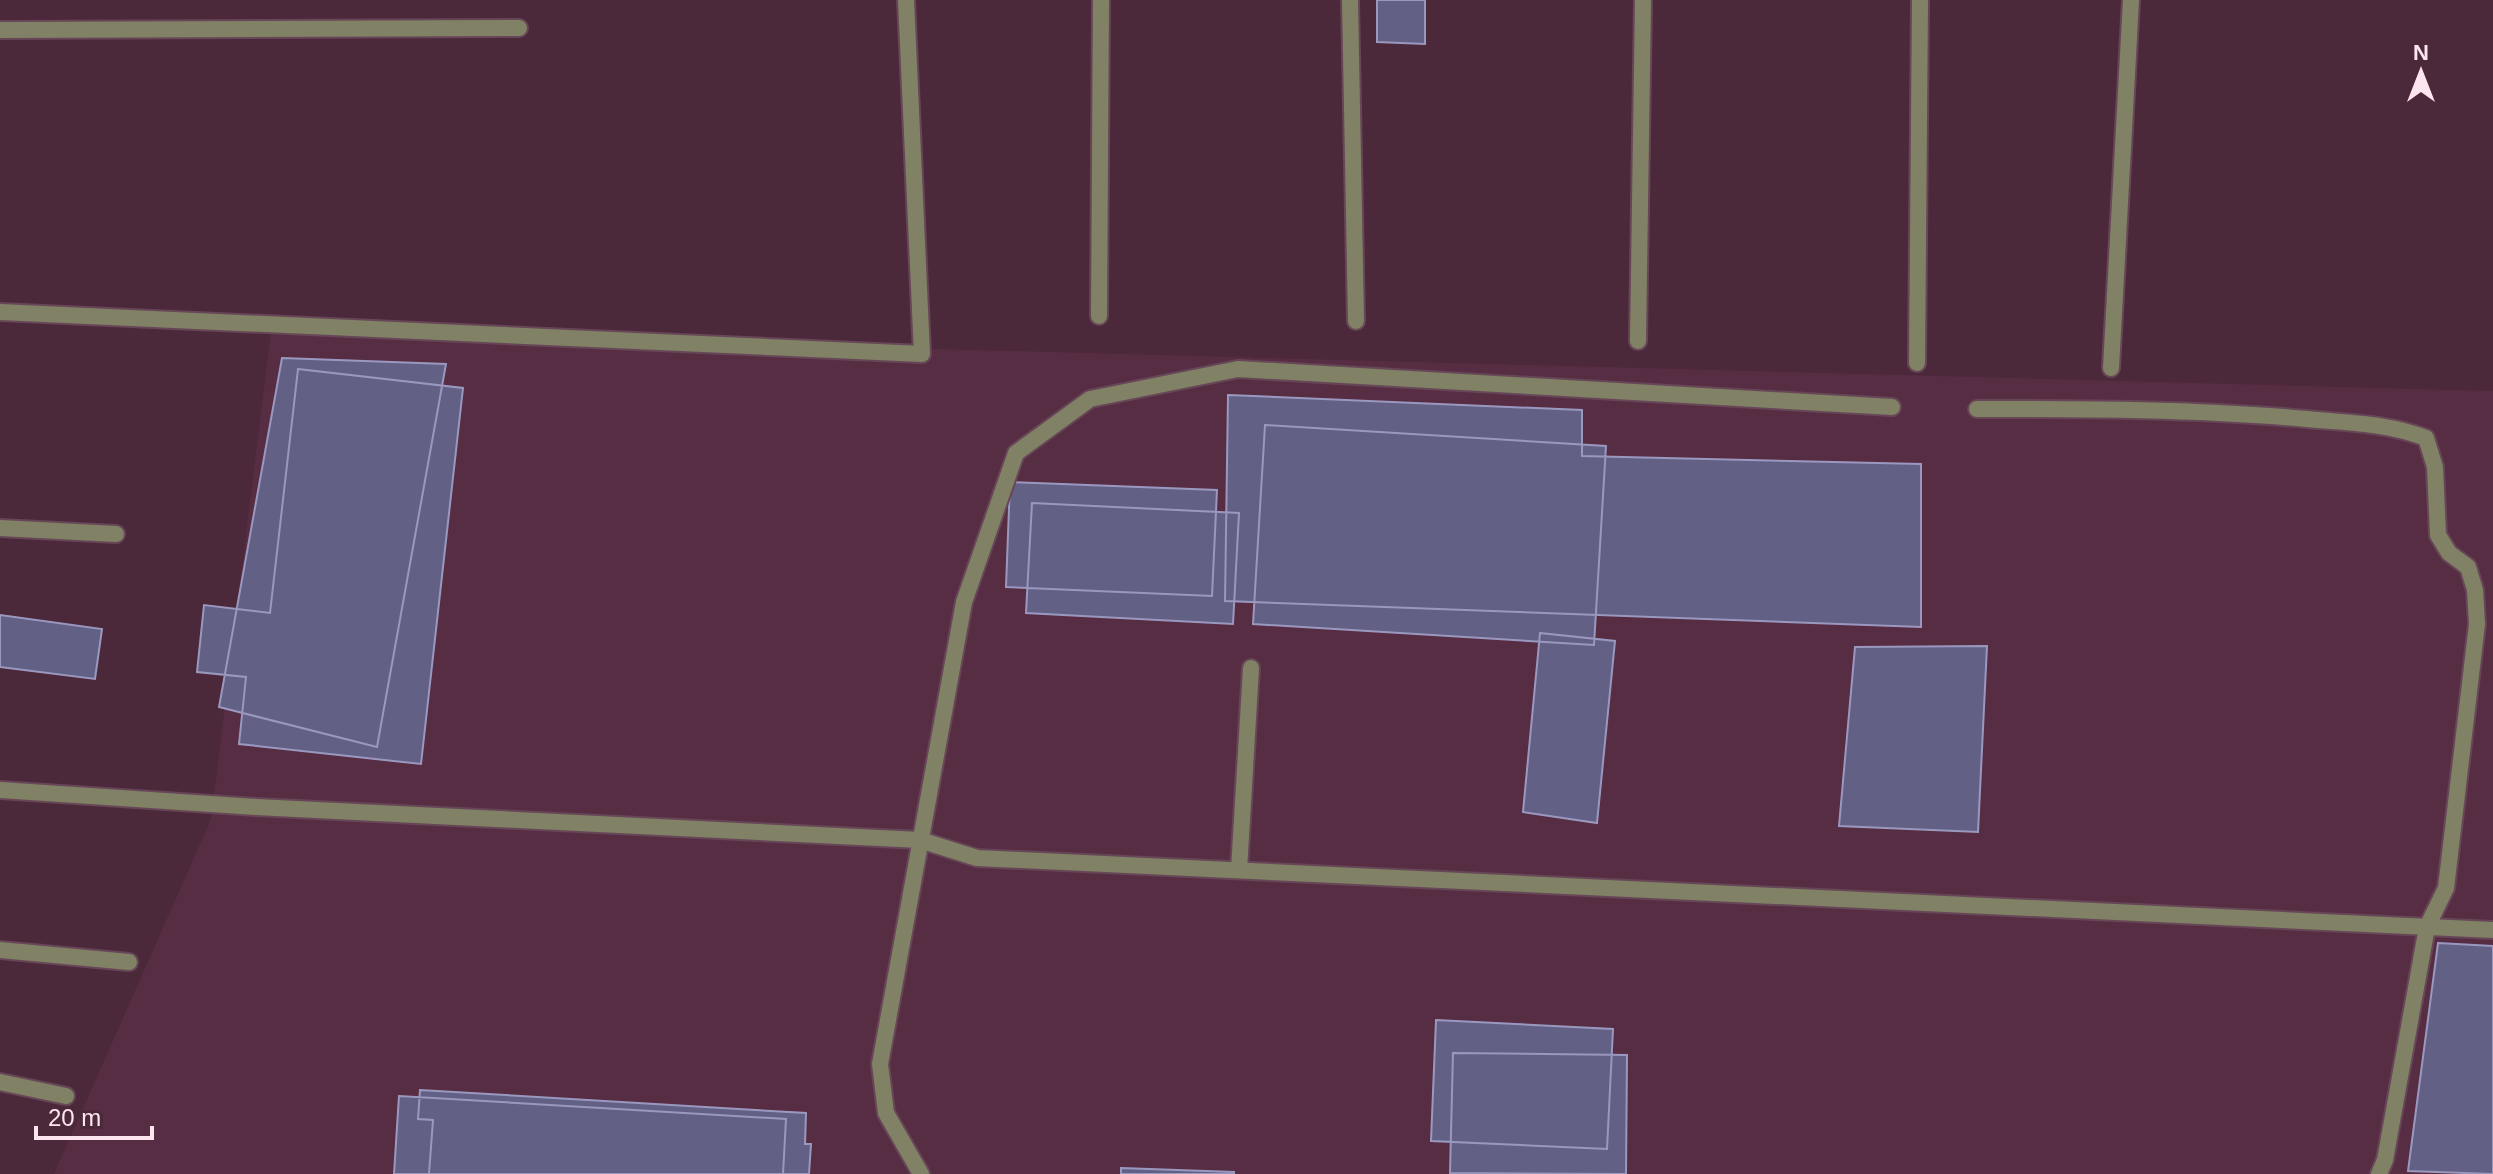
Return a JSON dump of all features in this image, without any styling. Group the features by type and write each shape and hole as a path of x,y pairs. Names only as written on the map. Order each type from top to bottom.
{"street":[{"path":"0,312 922,354 906,0"},
{"path":"1099,316 1101,0"},
{"path":"1350,0 1356,321"},
{"path":"1638,341 1643,0"},
{"path":"1917,363 1920,0"},
{"path":"2111,368 2131,0"},
{"path":"0,30 519,28"},
{"path":"921,1174 886,1113 880,1064 964,602 1016,453 1090,399 1238,369 1892,407"},
{"path":"1977,409 2125,409 2277,416 2400,427 2426,438 2435,467 2438,535 2449,553 2468,567 2475,590 2477,624 2446,888 2427,927 2385,1160 2379,1174"},
{"path":"0,528 116,534"},
{"path":"1239,870 1251,668"},
{"path":"0,790 256,807 920,840 977,858 2493,930"},
{"path":"0,950 129,962"},
{"path":"0,1082 66,1096"}],"shaded area":[{"path":"271,331 2493,391 2493,1174 54,1174 211,819"}],"building":[{"path":"1377,0 1425,0 1425,44 1377,42"},
{"path":"282,358 446,364 377,747 219,707"},
{"path":"298,369 463,388 421,764 239,744 246,677 197,672 204,605 270,613"},
{"path":"1228,395 1582,410 1582,456 1921,464 1921,627 1225,601"},
{"path":"1265,425 1606,446 1594,645 1253,624"},
{"path":"1010,482 1217,490 1212,596 1006,587"},
{"path":"1032,503 1239,513 1233,624 1026,613"},
{"path":"0,615 102,629 95,679 0,667"},
{"path":"1540,633 1615,641 1597,823 1523,812"},
{"path":"1987,646 1978,832 1839,826 1855,647"},
{"path":"2438,943 2493,946 2493,1174 2408,1171"},
{"path":"1436,1020 1613,1029 1607,1149 1431,1141"},
{"path":"1453,1053 1627,1055 1626,1174 1450,1173"},
{"path":"420,1090 806,1113 805,1144 811,1144 809,1174 429,1174 433,1120 418,1119"},
{"path":"399,1096 786,1119 783,1174 394,1174"},
{"path":"1121,1168 1234,1172 1234,1174 1121,1174"}]}
